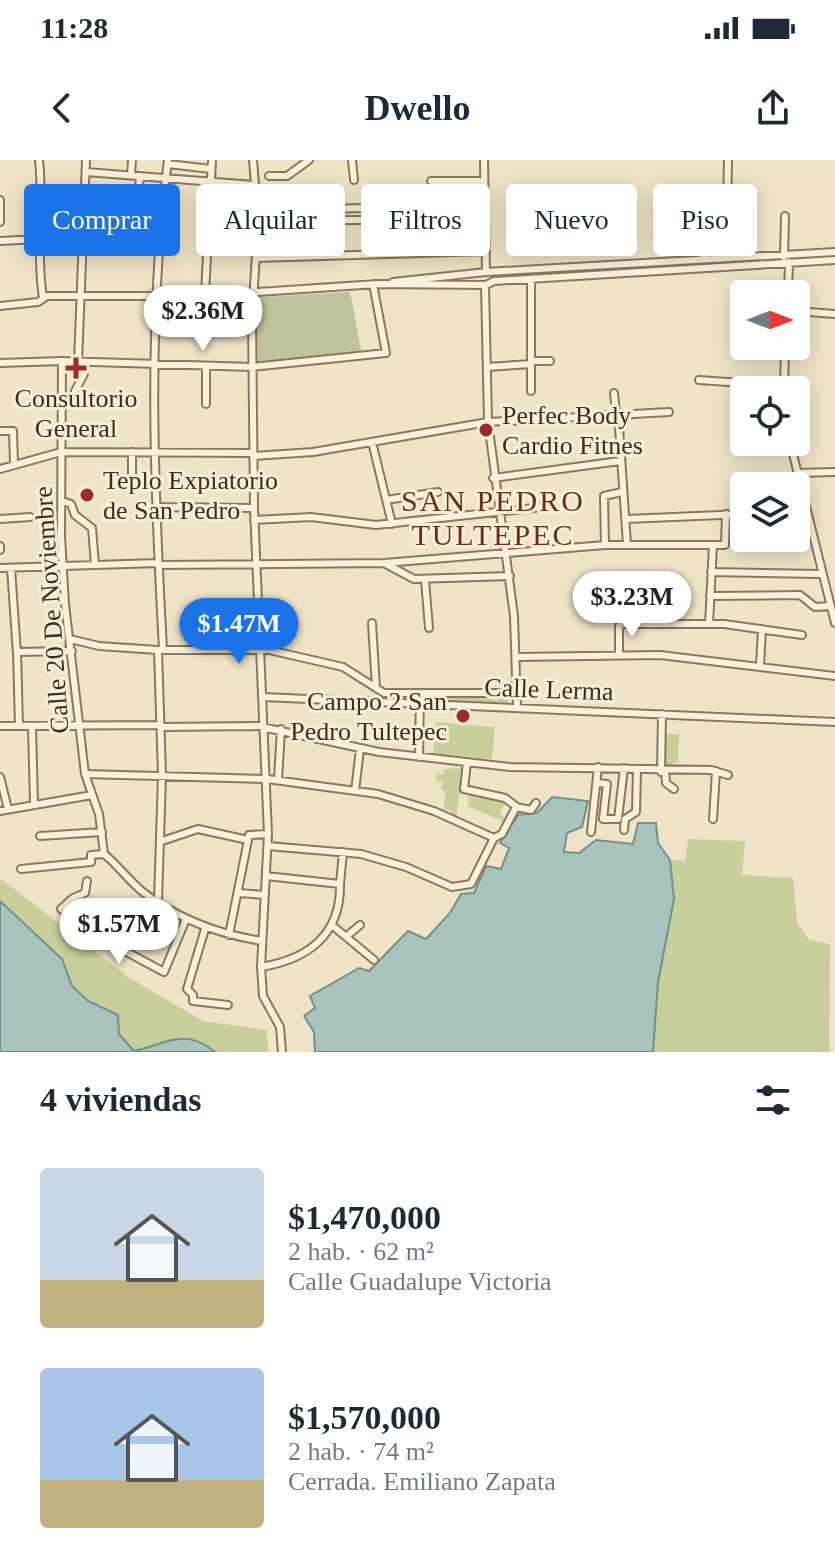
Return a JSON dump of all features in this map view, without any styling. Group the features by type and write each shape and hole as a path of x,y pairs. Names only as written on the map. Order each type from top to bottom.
{"street":[{"path":"39,160 42,184"},
{"path":"86,160 86,184"},
{"path":"131,175 132,160"},
{"path":"210,184 212,160"},
{"path":"253,160 254,184"},
{"path":"269,176 287,176 309,160"},
{"path":"352,160 354,180"},
{"path":"484,160 484,184"},
{"path":"726,258 728,160"},
{"path":"166,184 168,162 211,169"},
{"path":"86,172 245,184"},
{"path":"139,184 140,176"},
{"path":"431,181 484,181"},
{"path":"0,200 0,222"},
{"path":"785,216 788,280"},
{"path":"345,220 361,220"},
{"path":"0,241 24,240"},
{"path":"486,278 787,258 835,252"},
{"path":"282,1052 280,1027 263,996 261,967 268,834 254,520 252,290 256,258 361,255"},
{"path":"40,256 43,298"},
{"path":"75,391 84,374 80,295 82,256"},
{"path":"158,902 162,775 155,366 160,256"},
{"path":"202,295 204,256"},
{"path":"486,256 488,422 497,509 510,576 517,707"},
{"path":"0,306 80,295 202,295 375,284 426,277 531,279 726,258 835,260"},
{"path":"531,279 531,391"},
{"path":"0,363 62,361 206,368 252,367 386,353 375,284"},
{"path":"202,295 252,319"},
{"path":"810,312 835,314"},
{"name":"Calle 20 De Noviembre","path":"62,361 63,566 85,774 102,832 104,854"},
{"path":"487,367 550,361"},
{"path":"206,368 206,404"},
{"path":"699,380 730,383"},
{"path":"614,393 627,544"},
{"path":"0,469 61,452 253,455 372,442 488,422 669,412"},
{"path":"0,431 13,431 14,464"},
{"path":"372,442 392,524"},
{"path":"132,452 132,481"},
{"path":"493,478 620,461"},
{"path":"810,473 835,472"},
{"path":"386,500 438,492"},
{"path":"605,545 606,493 622,492"},
{"path":"62,501 71,504 75,515 92,528 95,565"},
{"path":"157,507 254,508"},
{"path":"254,520 311,517 392,524 497,509 543,507"},
{"path":"0,568 384,563 605,545 725,545 726,514"},
{"path":"626,519 730,514"},
{"path":"0,519 30,517"},
{"path":"810,523 835,623"},
{"path":"709,624 713,545"},
{"path":"384,563 403,576 425,580 510,576"},
{"path":"11,568 19,725"},
{"path":"711,572 822,574"},
{"path":"425,580 429,628"},
{"path":"710,596 800,595 808,598 815,607 831,606"},
{"path":"372,623 376,688"},
{"path":"619,653 620,624 709,624 802,635"},
{"path":"760,666 762,629"},
{"path":"70,639 99,646 260,651 343,667 384,693 516,693"},
{"path":"17,653 72,651"},
{"path":"516,657 619,653 835,676"},
{"path":"384,693 384,703"},
{"path":"419,757 420,693"},
{"name":"Calle Lerma","path":"262,697 835,722"},
{"path":"662,714 663,771 666,783 674,789"},
{"path":"0,726 262,727 360,749 510,767 716,771 728,775"},
{"path":"32,726 34,804"},
{"path":"278,780 281,729"},
{"path":"355,791 360,749"},
{"path":"461,792 466,762"},
{"path":"466,762 464,789 505,798 517,807 531,810 536,803"},
{"path":"591,832 598,767"},
{"path":"624,768 618,819 624,828 625,819 636,812 637,770"},
{"path":"713,819 716,771"},
{"path":"85,774 264,779 355,791 423,807 496,838"},
{"path":"0,777 4,810 92,795"},
{"path":"597,783 607,784 603,820 618,819"},
{"path":"268,846 343,852 391,861 452,887 472,883 517,807"},
{"path":"162,841 198,829 248,840"},
{"path":"40,836 102,832"},
{"path":"229,935 248,840 252,834 268,834"},
{"path":"261,967 294,958 333,926 339,907 343,852"},
{"path":"21,869 91,862 91,855 104,854 158,902 186,919 205,929 262,941"},
{"path":"266,876 340,884"},
{"path":"87,881 85,893 73,898 61,909 108,942 164,972 186,919"},
{"path":"238,893 265,895"},
{"path":"348,935 360,925"},
{"path":"333,926 348,935 374,960"},
{"path":"205,929 187,989 193,995 193,1001 228,1005"}],"green space":[{"path":"350,292 362,354 254,366 254,305 262,304 261,297"},
{"path":"512,695 506,704 422,699 424,696"},
{"path":"436,722 495,727 492,759 433,754"},
{"path":"663,734 679,734 678,763 673,762 672,766 663,766"},
{"path":"464,764 456,817 450,815 452,811 444,809 445,791 441,790 442,781 436,781 437,773 443,775 444,769 460,768"},
{"path":"469,794 508,803 512,806 504,805 499,814 507,818 504,822 468,806"},
{"path":"688,839 745,841 742,875 793,878 797,922 809,940 830,944 829,1052 653,1052 658,981 674,899 670,860 685,861"},
{"path":"0,878 128,977 203,1021 267,1030 268,1052 0,1052"}],"water":[{"path":"552,797 588,801 582,827 567,833 564,852 579,853 596,840 633,844 638,823 656,823 658,843 670,860 674,899 658,982 653,1052 315,1052 314,1032 304,1016 315,1008 310,996 359,968 369,971 408,931 426,939 450,913 461,894 474,893 486,866 501,869 509,848 500,843 518,815 537,813"},
{"path":"0,901 62,959 72,986 88,1001 118,1015 119,1034 134,1051 184,1039 204,1044 215,1052 0,1052"}],"place":[{"name":"Consultorio General","path":"76,368"},
{"name":"Perfec Body Cardio Fitnes","path":"486,430"},
{"name":"Teplo Expiatorio de San Pedro","path":"87,495"},
{"name":"Campo 2 San Pedro Tultepec","path":"463,716"}],"district":[{"name":"SAN PEDRO TULTEPEC","path":"493,518"}]}
